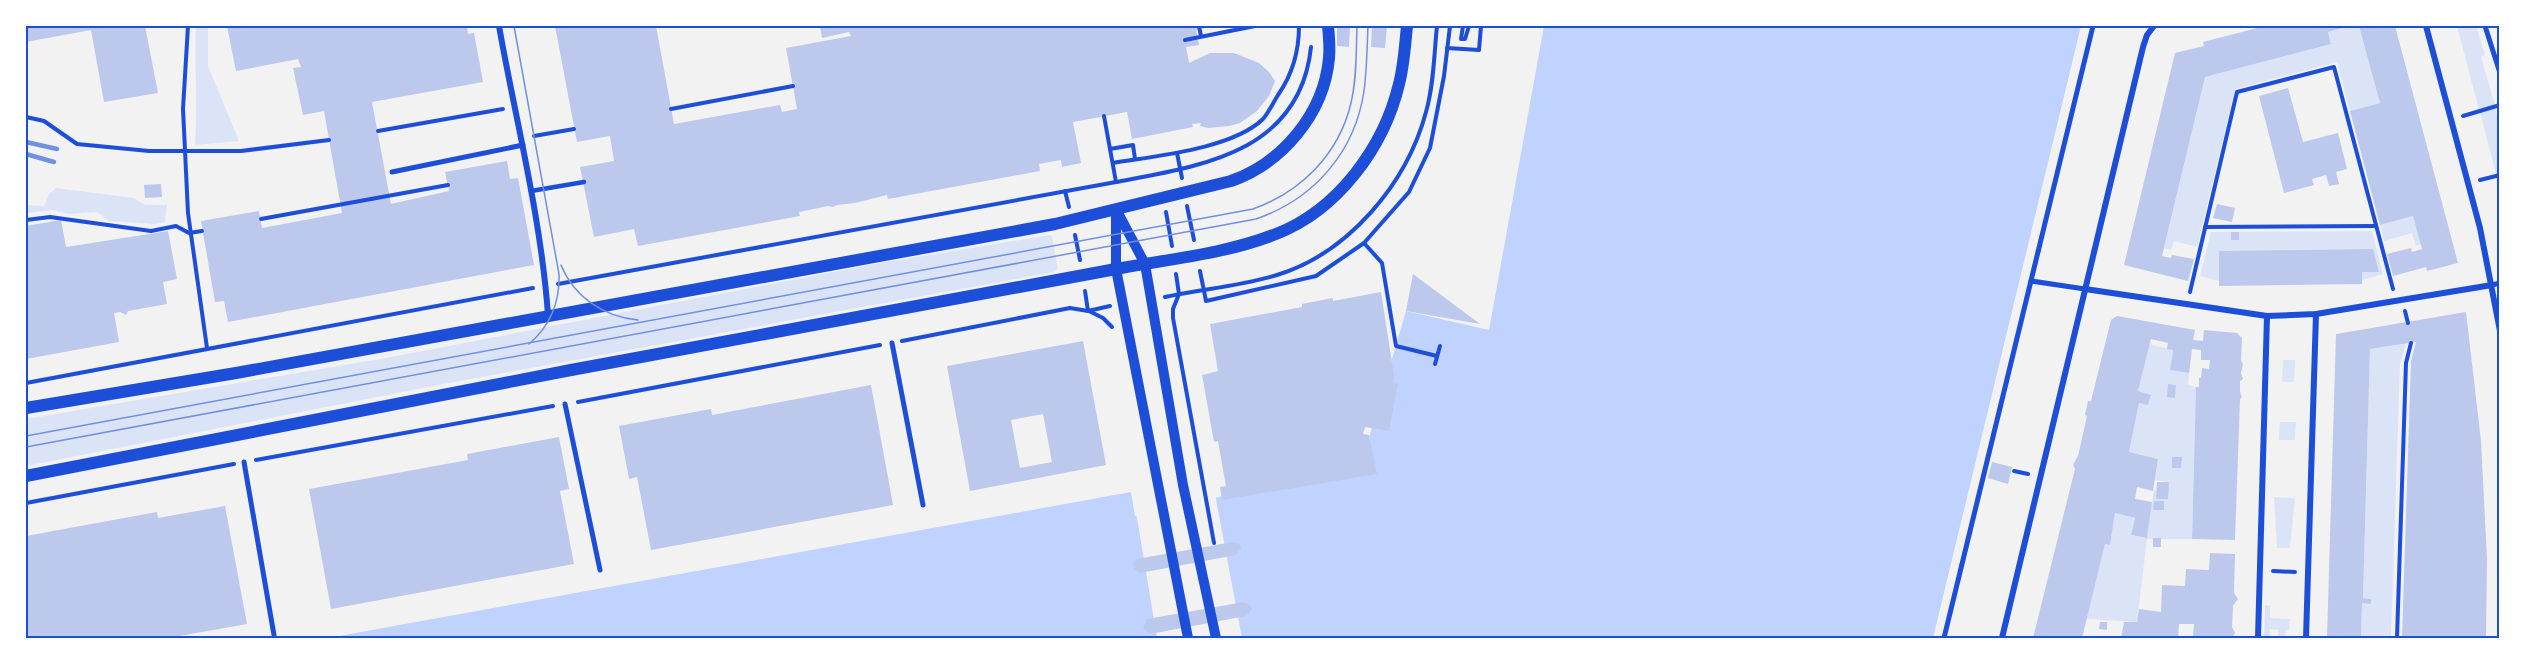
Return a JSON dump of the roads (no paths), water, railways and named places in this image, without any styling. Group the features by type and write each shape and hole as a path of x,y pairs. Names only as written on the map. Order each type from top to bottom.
{"main road":[{"path":"26,408 227,375 1071,220 1231,181 1253,171 1276,156 1298,132 1313,109 1324,80 1329,57 1328,26"},
{"path":"26,476 571,370 1174,260 1253,242 1290,228 1319,210 1342,189 1372,147 1392,105 1401,74 1407,26"}],"street":[{"path":"499,26 531,191 546,286 548,315"},
{"path":"2426,26 2496,284 2499,331"},
{"path":"2485,26 2499,73"},
{"path":"1944,639 2093,27"},
{"path":"2002,639 2143,47 2152,28"},
{"path":"392,172 522,142"},
{"path":"1116,209 1145,264 1183,485 1216,639"},
{"path":"1116,209 1116,269 1188,639"},
{"path":"2031,281 2267,316 2316,314 2496,284"},
{"path":"2306,639 2316,314"},
{"path":"2258,639 2267,316"},
{"path":"892,343 923,505"},
{"path":"565,404 600,570"},
{"path":"244,462 274,635"}],"lane":[{"path":"531,191 584,182"}],"water":[{"path":"1544,26 2081,26 1933,638 328,638 1131,492 1135,516 1361,465 1406,311 1489,330"}],"tram line":[{"path":"514,26 559,274 558,294 553,312 543,329 529,344"},
{"path":"26,436 1253,209 1271,202 1302,181 1316,169 1337,139 1345,122 1353,94 1357,26"},
{"path":"26,447 1256,219 1277,210 1313,186 1341,153 1359,113 1364,91 1368,26"},
{"path":"561,265 582,296 613,315 638,320"}],"railway":[{"path":"26,142 57,149"},
{"path":"26,154 54,162"}]}
